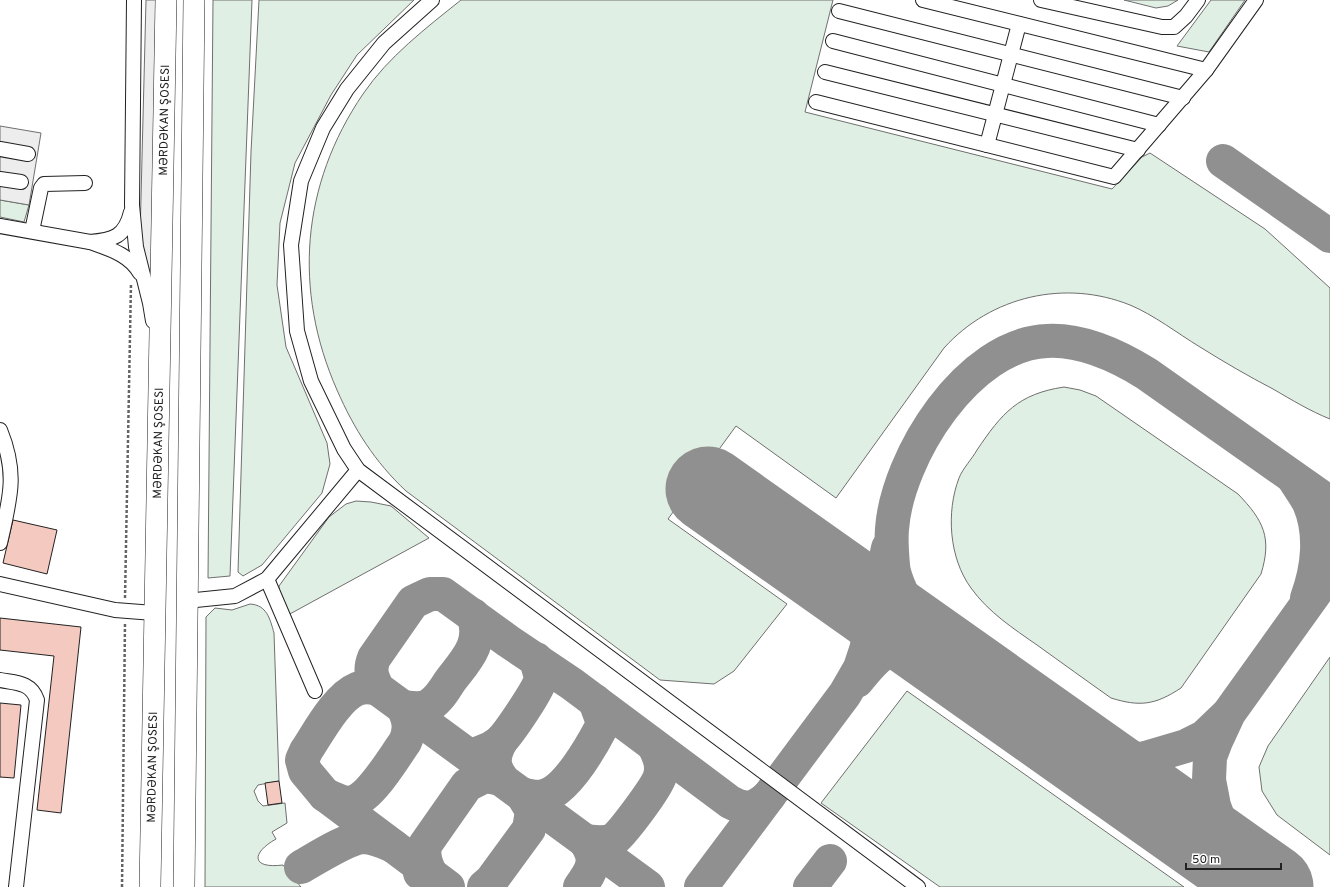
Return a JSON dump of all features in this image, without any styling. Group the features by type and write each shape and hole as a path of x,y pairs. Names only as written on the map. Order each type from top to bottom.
{"highway":[{"name":"MƏRDƏKAN ŞOSESI","path":"150,887 166,0"},
{"path":"184,883 194,0"}],"street":[{"path":"134,0 132,205 136,247 152,314 159,408"},
{"path":"432,0 384,42 347,89 323,128 301,181 292,245 297,331 311,381 344,450 358,470 918,887"},
{"path":"923,0 1206,70"},
{"path":"1040,0 1162,27 1174,27 1186,16 1198,0"},
{"path":"816,102 1114,177 1206,70 1256,0"},
{"path":"839,11 1183,98"},
{"path":"987,145 1019,24"},
{"path":"833,41 1159,125"},
{"path":"824,72 1138,150"},
{"path":"0,149 28,154"},
{"path":"0,179 21,182"},
{"path":"32,231 41,188 44,184 85,183"},
{"path":"90,242 108,240 121,233 130,218 132,205"},
{"path":"0,226 90,242 115,251 131,261 144,279"},
{"path":"0,430 9,450 12,475 10,500 0,543"},
{"path":"186,602 235,596 267,579 358,470"},
{"path":"267,579 315,691"},
{"path":"0,584 91,606 125,611 154,613"},
{"path":"0,680 27,685 35,692 37,700 16,887"}],"path":[{"path":"122,887 131,261"}],"green space":[{"path":"213,0 252,0 230,576 208,578"},
{"path":"259,0 414,0 357,55 331,95 295,163 280,223 277,285 286,347 327,443 330,464 322,493 262,565 243,576 238,572 251,152"},
{"path":"461,0 833,0 805,112 1112,189 1142,157 1150,153 1265,229 1330,288 1330,419 1308,409 1245,374 1157,319 1130,305 1105,297 1080,293 1055,293 1030,297 1006,305 984,316 963,330 944,348 836,498 736,426 668,519 787,604 734,671 714,684 660,680 406,491 375,457 358,431 337,390 323,352 314,314 310,276 310,239 316,201 327,165 342,129 373,80 408,44"},
{"path":"1124,0 1178,0 1168,6 1156,8"},
{"path":"1211,0 1245,0 1209,52 1177,46"},
{"path":"0,200 29,205 24,222 0,217"},
{"path":"1064,387 1080,390 1096,396 1238,494 1254,513 1260,522 1263,531 1266,550 1261,574 1181,688 1172,694 1155,701 1147,703 1131,703 1111,698 1010,626 985,605 971,588 958,563 954,549 951,520 955,491 963,471 986,437 1003,416 1013,407 1023,400 1035,395 1048,390"},
{"path":"356,501 391,506 429,538 288,615 279,591 279,586 329,517 346,504"},
{"path":"250,604 256,605 264,610 269,618 274,633 279,781 258,785 254,791 258,801 263,806 285,803 287,823 272,832 276,839 262,850 258,859 265,865 283,865 301,887 205,887 206,617 215,608 232,610"},
{"path":"1330,657 1330,855 1277,815 1262,791 1259,767 1268,746"},
{"path":"907,691 1184,887 940,887 821,803"}],"shaded area":[{"path":"146,0 156,0 151,284 140,237"},
{"path":"0,126 41,133 29,205 0,200"}],"building":[{"path":"13,520 57,530 47,574 3,563"},
{"path":"0,618 81,627 61,813 37,810 54,656 0,650"},
{"path":"0,703 21,705 14,778 0,777"},
{"path":"279,781 282,803 268,805 265,783"}],"taxiway":[{"path":"1223,161 1330,236"},
{"path":"929,646 913,617 894,573 892,556 892,529 897,500 907,470 922,439 942,409 965,383 990,362 1018,347 1047,341 1060,341 1087,346 1112,355 1147,374 1330,503"},
{"path":"1294,479 1309,503 1316,526 1316,563 1307,598"},
{"path":"701,887 845,694 860,668 866,650 888,548"},
{"path":"1249,872 1227,841 1214,806 1209,780 1210,757 1229,713 1330,572"},
{"path":"648,887 378,689 372,674 374,658 413,602 430,594 443,594 508,641 572,684 730,802 741,807 751,807 759,804 769,796"},
{"path":"325,795 349,803 365,795 373,787 407,737 409,729 407,716 403,707 420,708 427,707 433,703 442,694 472,651 476,634 476,625 473,615"},
{"path":"857,681 872,663 887,651 905,646 929,646"},
{"path":"481,752 500,742 530,701 541,678 536,659"},
{"path":"378,689 368,687 357,689 350,693 335,707 306,751 302,760 305,771 325,795 448,887"},
{"path":"522,794 538,797 544,796 561,786 577,767 601,728 602,720 595,701"},
{"path":"1073,747 1112,757 1142,759 1186,746 1204,737 1226,716"},
{"path":"420,873 431,875 425,860 425,845 467,785 485,776 502,779 495,765 496,751 501,741"},
{"path":"585,841 603,842 613,840 639,810 653,790 661,772 661,764 654,746"},
{"path":"484,887 491,881 529,829 532,811 522,794"},
{"path":"301,867 333,849 351,840 359,838 373,838 393,846"},
{"path":"580,887 591,870 593,859 585,841"},
{"path":"810,887 830,861"}],"runway":[{"path":"708,489 1271,887"}]}
